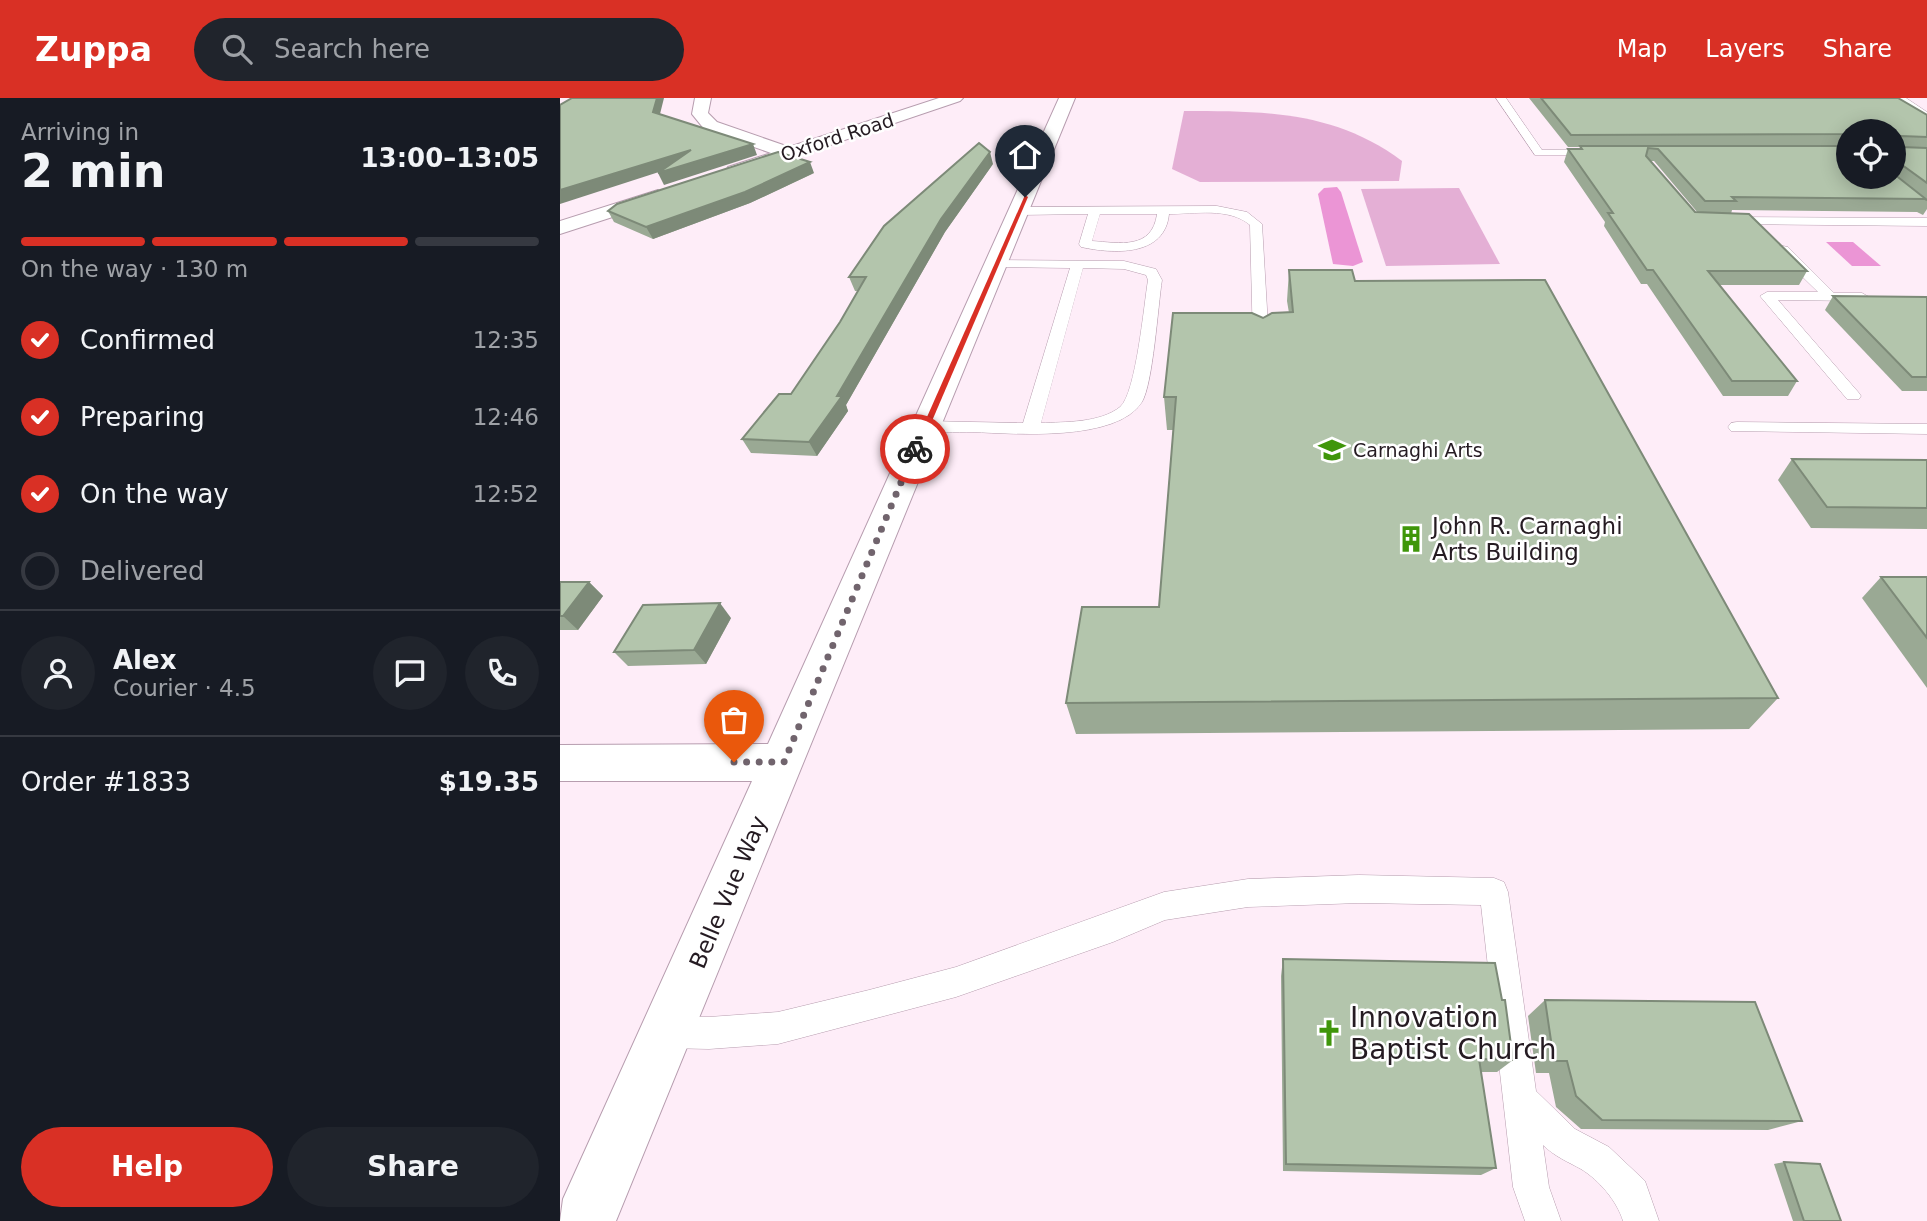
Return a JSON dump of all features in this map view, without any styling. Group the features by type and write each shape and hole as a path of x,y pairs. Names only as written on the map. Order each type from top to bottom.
{"street":[{"path":"702,98 699,114 711,126 788,153"},
{"name":"Oxford Road","path":"712,178 955,98"},
{"name":"Belle Vue Way","path":"585,1221 1067,98"},
{"path":"560,228 674,191"},
{"path":"560,763 784,762"}],"lane":[{"path":"1501,98 1539,153 1606,152"},
{"path":"1900,98 1927,116"},
{"path":"1095,211 1084,244 1132,245 1148,241 1158,232 1163,210"},
{"path":"1019,211 1163,210 1238,212 1250,217 1256,224 1261,343"},
{"path":"1718,221 1927,222"},
{"path":"1754,221 1830,296"},
{"path":"925,426 1079,427 1109,419 1131,407 1139,393 1154,279 1151,272 1124,265 996,264"},
{"path":"1031,426 1078,264"},
{"path":"1853,396 1767,296 1871,297"},
{"path":"1737,427 1927,429"},
{"path":"667,1032 709,1033 778,1028 869,1006 956,982 1113,927 1164,905 1248,893 1359,889 1494,892 1531,1187 1543,1221"},
{"path":"1522,1101 1563,1141 1597,1159 1632,1194 1641,1221"}],"shaded area":[{"path":"1184,111 1270,114 1325,123 1377,144 1402,161 1399,181 1200,182 1172,169"},
{"path":"1337,187 1341,192 1363,262 1353,266 1333,264 1318,194 1324,188"},
{"path":"1459,188 1500,264 1386,266 1361,189"},
{"path":"1826,242 1853,242 1881,266 1852,266"}],"building":[{"path":"572,98 657,98 653,112 753,144 658,173 691,150 560,190 560,105"},
{"path":"1541,98 1898,98 1927,115 1927,137 1906,136 1906,119 1836,119 1836,134 1571,135"},
{"path":"979,143 990,152 941,219 837,396 842,396 809,442 742,439 779,394 791,394 840,322 866,277 849,277 884,226"},
{"path":"1580,146 1836,146 1836,189 1906,189 1906,183 1927,200 1732,197 1736,201 1705,201 1658,149 1648,148 1646,156 1695,212 1749,214 1807,271 1708,271 1797,381 1732,381 1653,270 1647,270 1608,213 1613,213 1568,149 1582,149"},
{"path":"1906,147 1927,148 1927,183 1906,168"},
{"path":"778,152 810,162 745,192 646,227 608,211 617,204"},
{"name":"John R. Carnaghi Arts Building","path":"1289,270 1352,270 1355,281 1545,280 1778,698 1066,703 1082,607 1159,607 1176,397 1164,397 1173,313 1252,313 1263,318 1272,313 1293,312"},
{"path":"1833,296 1927,297 1927,377 1912,377"},
{"path":"1792,459 1927,460 1927,508 1827,507"},
{"path":"1881,577 1927,577 1927,638"},
{"path":"560,582 589,582 563,616 560,616"},
{"path":"720,603 694,650 614,652 643,605"},
{"path":"1283,959 1495,963 1502,1000 1505,1000 1513,1060 1479,1059 1496,1168 1286,1164"},
{"path":"1545,1000 1755,1002 1802,1121 1602,1120 1576,1096 1567,1061 1554,1061"},
{"path":"1784,1162 1820,1164 1841,1221 1804,1221"}],"way so far":[{"path":"734,762 784,762 915,449"}],"place":[{"name":"Carnaghi Arts","path":"1332,450"},
{"name":"John R. Carnaghi Arts Building","path":"1411,539"},
{"name":"Innovation Baptist Church","path":"1329,1033"}],"route":[{"path":"915,449 1025,197"}]}
